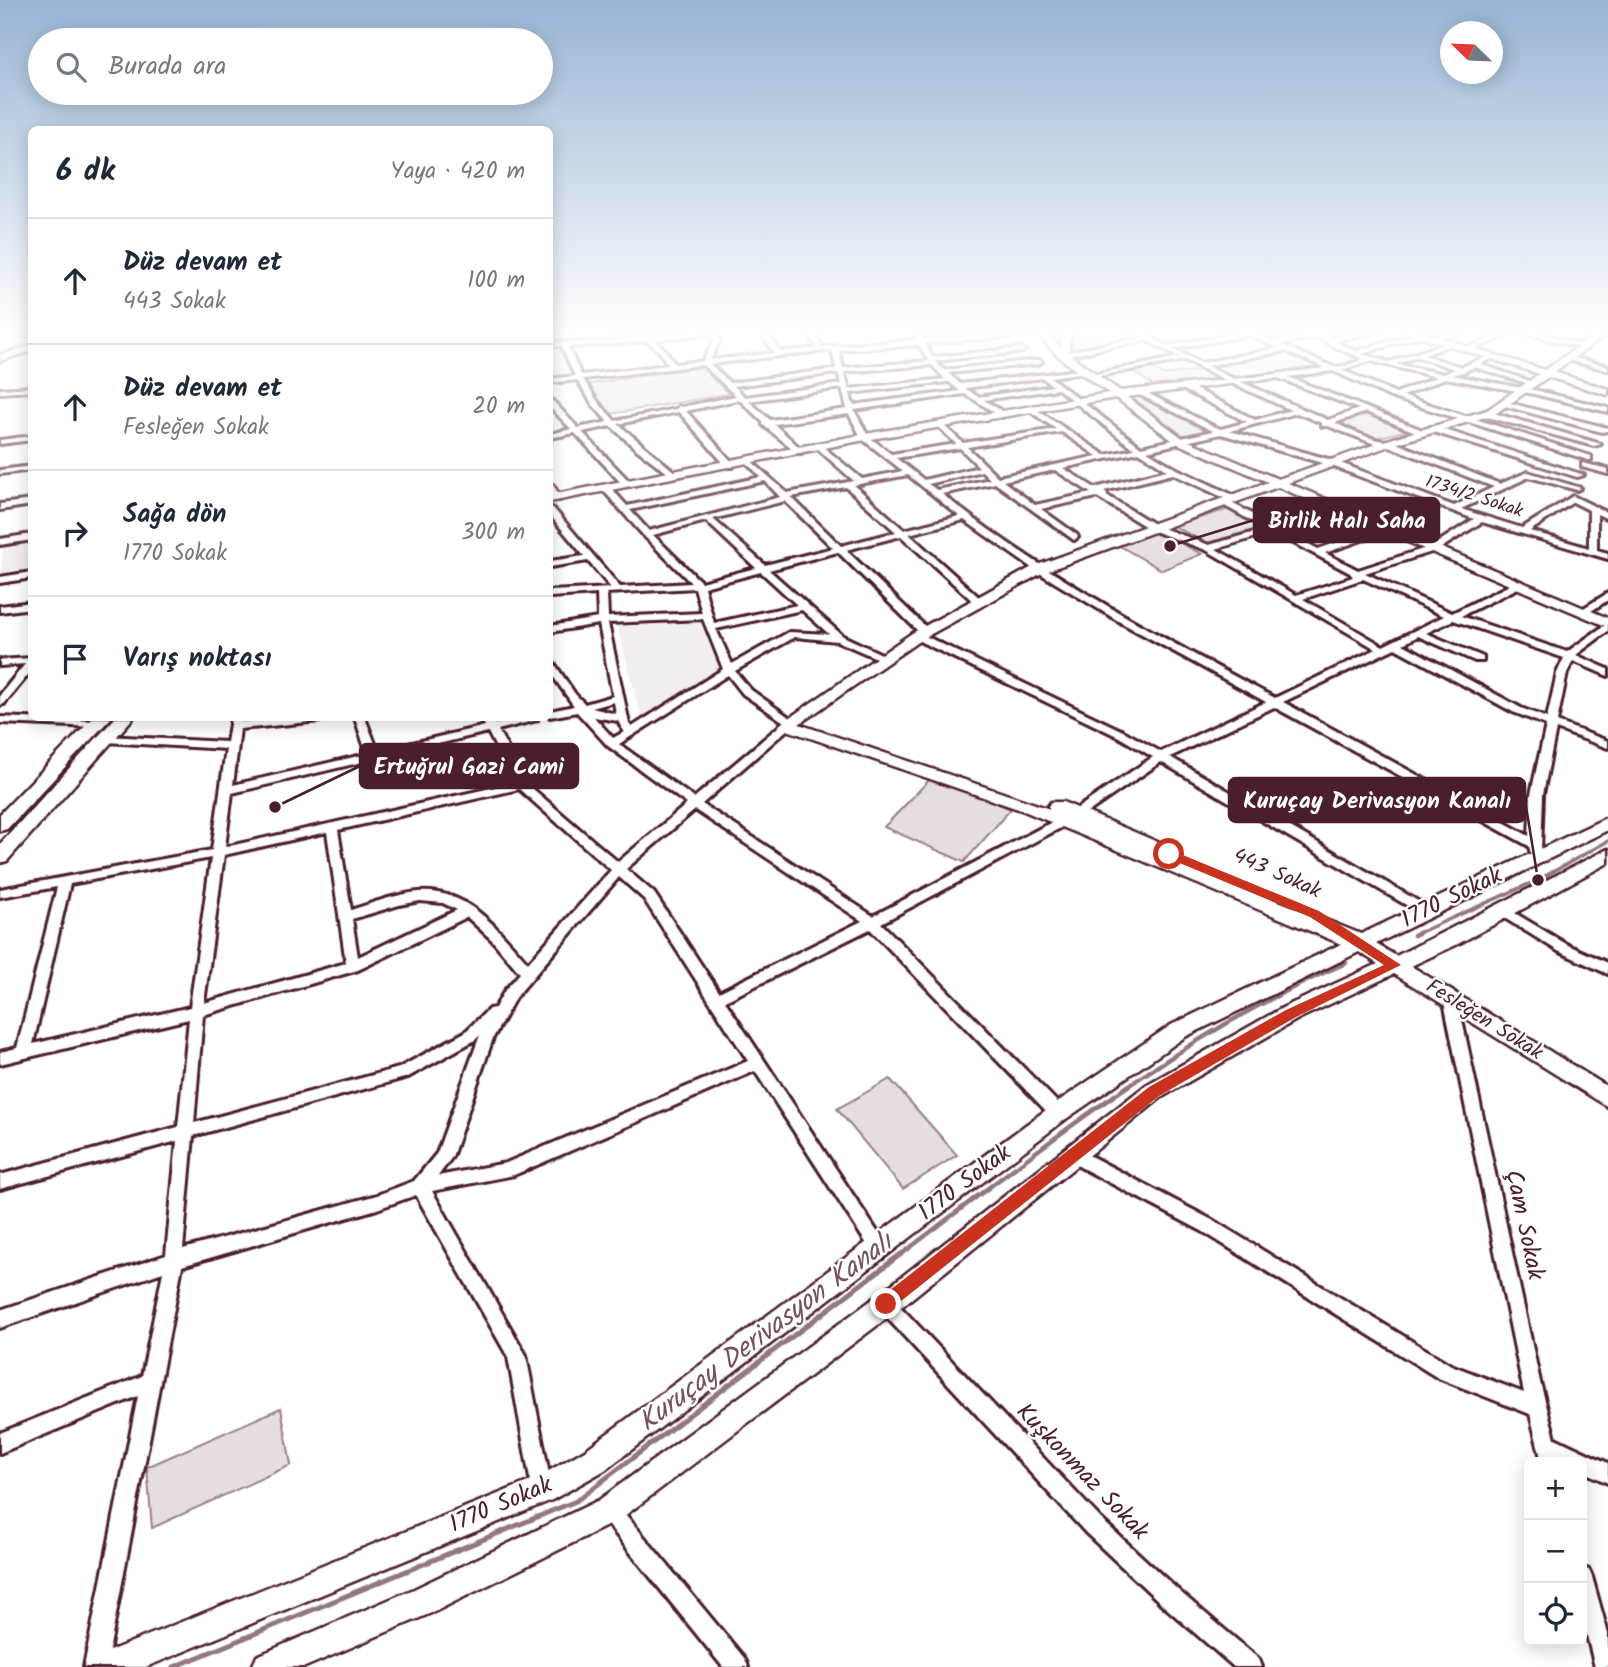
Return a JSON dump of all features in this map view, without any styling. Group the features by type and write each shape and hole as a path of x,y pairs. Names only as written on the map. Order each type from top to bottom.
{"main road":[{"path":"0,825 101,727"},
{"path":"0,856 101,727"}],"street":[{"path":"554,408 627,484"},
{"path":"598,408 609,423 673,475"},
{"path":"553,435 679,408 730,465"},
{"path":"750,408 798,452"},
{"path":"766,423 863,408"},
{"path":"991,408 1002,415"},
{"path":"553,498 865,437 1046,408"},
{"path":"1086,408 1139,449 1174,471 1357,575 1454,617 1571,654 1608,673"},
{"path":"851,410 865,437 888,457 965,517 1040,569 1123,620 1280,702 1535,851 1537,794 1549,723 1562,674 1571,654 1608,625 1585,611 1283,483 1224,462 1180,441 1134,408"},
{"name":"1734/2 Sokak","path":"1168,408 1210,428 1226,430 1332,463 1481,519 1608,556"},
{"path":"1225,408 1253,422"},
{"path":"1289,408 1325,424 1501,487"},
{"path":"1364,408 1427,430 1580,475"},
{"path":"1429,408 1608,472"},
{"path":"0,1182 403,1073 470,1036 619,868 693,803 791,722 921,634 1040,569 1332,463 1427,430 1487,414 1497,408"},
{"path":"1524,408 1607,428 1586,462 1573,499 1525,530"},
{"path":"1325,424 1367,409"},
{"path":"1034,410 1103,457"},
{"path":"935,493 1180,441 1296,411"},
{"path":"1487,414 1608,451"},
{"path":"942,426 996,480 1074,537"},
{"path":"888,457 1063,430"},
{"path":"0,442 28,438"},
{"path":"821,447 862,483"},
{"path":"749,461 921,634 1124,734 1425,911"},
{"path":"1055,467 1154,527 1209,548 1382,649"},
{"path":"0,472 28,468"},
{"path":"921,483 985,468"},
{"path":"1036,508 1174,471"},
{"path":"647,534 785,497 908,473"},
{"path":"1454,509 1528,474 1577,488"},
{"path":"624,509 766,478"},
{"path":"849,485 979,602"},
{"path":"606,488 647,534 699,585 708,622 729,670 747,692 791,722"},
{"path":"1573,499 1608,516"},
{"path":"0,507 28,503"},
{"path":"1593,511 1593,550"},
{"path":"553,514 617,589"},
{"path":"553,594 699,585 965,517"},
{"path":"707,518 839,638"},
{"path":"1294,599 1435,548 1481,519"},
{"path":"1316,553 1388,528"},
{"path":"1209,548 1274,529"},
{"path":"0,541 28,538"},
{"path":"553,564 590,558"},
{"path":"0,580 28,576"},
{"path":"715,1000 872,922 1070,817 1161,757 1280,702 1382,649 1421,634 1519,584"},
{"path":"602,590 603,620 623,718 631,733"},
{"path":"1585,611 1608,596"},
{"path":"0,609 28,605"},
{"path":"553,628 603,620 708,622 802,607"},
{"path":"612,744 729,670 793,634 839,638 886,657"},
{"path":"1421,634 1479,659"},
{"path":"1397,645 1517,710 1608,746"},
{"path":"0,663 28,662"},
{"path":"0,702 28,667"},
{"path":"553,669 580,708 612,744 693,803 872,922 1058,1113"},
{"path":"553,713 619,698"},
{"path":"580,708 603,718 623,718"},
{"path":"0,720 101,727 232,746"},
{"path":"95,1667 174,1260 197,1011 216,853 236,722 257,721"},
{"path":"363,721 374,756"},
{"path":"225,791 374,756 489,722 521,785 649,896 756,1064 878,1247"},
{"name":"443 Sokak","path":"791,722 1070,817 1359,943"},
{"path":"0,893 216,853 521,785"},
{"name":"1770 Sokak","path":"108,1667 542,1490 595,1460 1058,1113 1178,1031 1425,911 1535,851 1608,823"},
{"path":"332,828 353,966"},
{"name":"1770 Sokak","path":"268,1667 425,1600 609,1510 886,1304 1154,1091 1291,1013 1395,965 1607,857"},
{"path":"24,1051 64,883"},
{"path":"345,916 412,898 433,896 469,910 528,972"},
{"path":"0,1058 197,1011 353,966 469,910"},
{"path":"1503,911 1563,948 1608,969"},
{"name":"Fesleğen Sokak","path":"1359,943 1608,1098"},
{"path":"419,1186 444,1157 486,1038 510,994"},
{"name":"Çam Sokak","path":"1450,998 1549,1453"},
{"path":"0,1319 174,1260 377,1202 419,1186 508,1170 756,1064"},
{"path":"1072,1154 1208,1226 1445,1372 1537,1407"},
{"path":"419,1186 517,1355 542,1490"},
{"name":"Kuşkonmaz Sokak","path":"886,1304 955,1374 1045,1476 1183,1610 1251,1667"},
{"path":"0,1443 150,1382"},
{"path":"1549,1453 1608,1473"},
{"path":"609,1510 737,1667"},
{"path":"1584,1583 1606,1667"}],"shaded area":[{"path":"605,408 648,408 611,414"},
{"path":"1146,408 1165,408 1216,431 1185,437"},
{"path":"1367,412 1413,429 1376,438 1335,425"},
{"path":"1229,509 1261,528 1207,543 1173,526"},
{"path":"1157,531 1202,554 1162,570 1118,545"},
{"path":"28,543 28,574 1,578 3,547"},
{"path":"699,619 721,671 646,718 641,716 616,621"},
{"path":"932,777 1011,809 964,862 884,827"},
{"path":"890,1079 957,1155 903,1189 837,1109"},
{"path":"281,1408 291,1465 152,1528 147,1467"}],"waterway":[{"name":"Kuruçay Derivasyon Kanalı","path":"1416,934 1538,880 1608,841"},
{"name":"Kuruçay Derivasyon Kanalı","path":"1416,934 1420,932"},
{"name":"Kuruçay Derivasyon Kanalı","path":"899,1256 1060,1134 1169,1059 1226,1024 1346,963"},
{"name":"Kuruçay Derivasyon Kanalı","path":"174,1667 576,1501 901,1254"}],"place":[{"name":"Birlik Halı Saha","path":"1170,546"},
{"name":"Ertuğrul Gazi Cami","path":"275,807"},
{"name":"Kuruçay Derivasyon Kanalı","path":"1538,880"}],"route":[{"path":"886,1304 1154,1091 1291,1013 1395,965 1315,914 1242,881 1169,854"}]}
